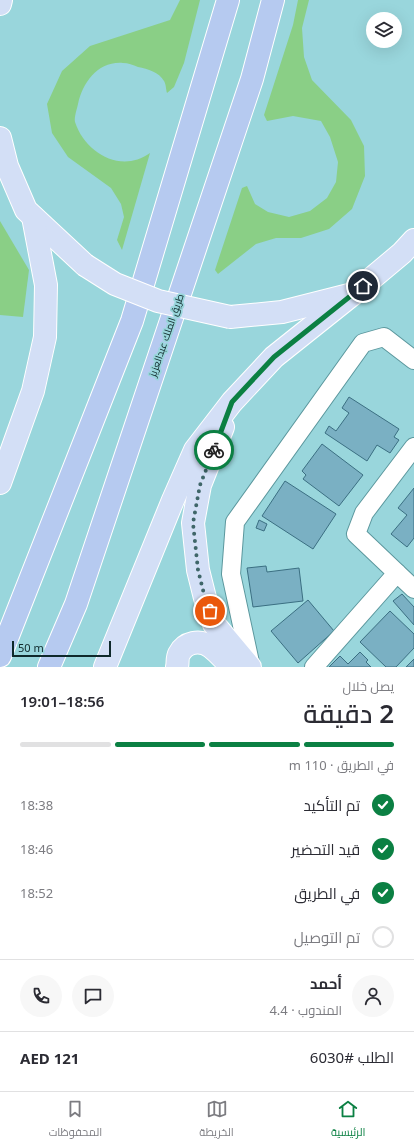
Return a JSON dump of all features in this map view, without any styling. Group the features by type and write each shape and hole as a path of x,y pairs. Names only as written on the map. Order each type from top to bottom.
{"highway":[{"path":"0,656 132,321 228,0"},
{"name":"طريق الملك عبدالعزيز","path":"48,667 76,604 252,79 272,0"}],"main road":[{"path":"0,4 1,0"},
{"path":"0,138 7,166 26,210 85,265 115,284 158,301 230,317 282,312 353,294"},
{"path":"0,483 33,391 45,337 46,285 33,217"},
{"path":"105,667 173,500 196,450 232,402 274,357 353,294 402,253 414,240"},
{"path":"232,402 200,485 193,523 198,570 205,598 214,624 250,667"},
{"path":"177,667 178,655 186,646 200,642 211,647 232,667"}],"street":[{"path":"0,181 20,197"},
{"path":"250,667 231,574 235,522 363,342 384,337 414,360"},
{"path":"414,447 364,513 356,534 414,589"},
{"path":"314,667 397,573"}],"green space":[{"path":"180,0 200,0 184,63 174,87 167,93 162,78 149,70 123,63 106,65 93,74 88,81 80,96 76,113 75,122 80,133 95,151 105,157 116,161 127,161 139,159 150,153 122,250 117,240 124,217 121,204 111,188 68,157 52,133 47,104 62,71 90,46 170,20"},
{"path":"298,0 309,0 302,28 304,57 312,80 351,120 364,146 365,176 352,209 329,229 301,238 276,238 256,244 218,274 215,270 242,188 247,186 255,204 268,212 289,217 310,211 327,198 336,182 338,162 330,137 321,121 293,116 267,121 264,115 293,25"},
{"path":"0,221 29,270 23,317 0,315"}],"building":[{"path":"349,397 399,429 394,437 399,440 390,453 377,445 367,461 325,433 329,426 336,431 349,413 342,408"},
{"path":"322,444 363,475 339,506 303,479 306,475 302,471"},
{"path":"285,481 336,514 313,549 262,516"},
{"path":"414,488 414,538 407,547 391,534 407,515 398,508"},
{"path":"259,520 267,524 264,531 256,528"},
{"path":"266,566 267,572 299,568 303,601 253,607 247,568"},
{"path":"402,594 414,607 414,625 393,601"},
{"path":"308,600 334,631 298,663 271,631"},
{"path":"390,611 414,634 414,648 396,667 386,667 360,642"},
{"path":"360,652 368,660 366,662 371,667 329,667 340,656 348,664"},
{"path":"414,659 414,667 406,667"}],"way so far":[{"path":"210,611 198,570 193,523 200,485 214,450"}],"route":[{"path":"214,450 232,402 274,357 363,286"}]}
